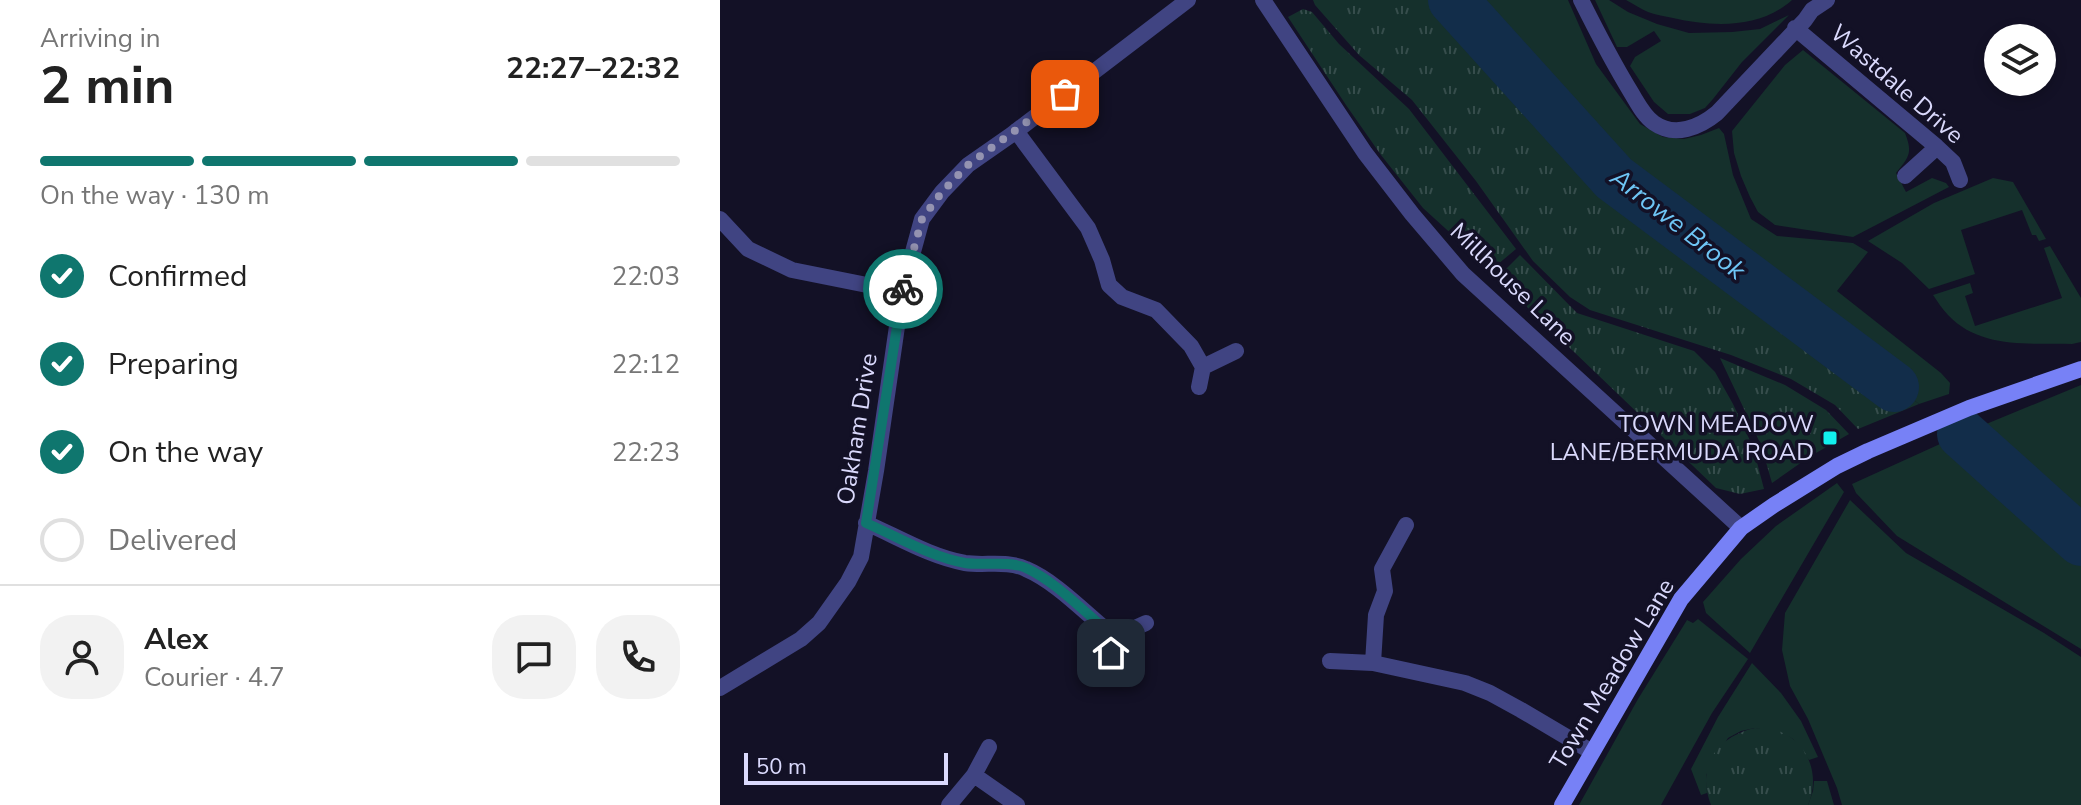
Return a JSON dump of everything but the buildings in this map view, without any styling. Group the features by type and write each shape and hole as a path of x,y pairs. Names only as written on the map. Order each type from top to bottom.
{"street":[{"name":"Oakham Drive","path":"720,688 801,639 819,623 848,582 861,557 902,292 922,219 968,165 1188,0"},
{"name":"Millhouse Lane","path":"1263,0 1365,153 1463,274 1741,528"},
{"name":"Wastdale Drive","path":"1581,0 1609,57 1643,113 1655,124 1671,130 1704,124 1795,28 1810,5 1827,0"},
{"name":"Wastdale Drive","path":"1795,28 1937,147 1953,162 1960,180"},
{"path":"1016,131 1088,228 1109,285 1122,297 1156,310 1191,346 1203,367 1199,387"},
{"path":"1905,176 1937,147"},
{"path":"720,219 748,249 792,270 902,292"},
{"path":"1203,367 1236,351"},
{"name":"Town Meadow Lane","path":"1562,805 1681,599 1741,528 1837,466 1868,451 1969,408 2081,369"},
{"path":"866,523 944,558 1023,567 1042,576 1115,637"},
{"path":"1373,663 1376,615 1385,591 1382,569 1406,525"},
{"path":"1115,637 1146,623"},
{"path":"1107,669 1115,637"},
{"path":"1330,661 1373,663 1465,683 1490,693 1592,752"},
{"path":"949,805 974,775 989,747"},
{"path":"974,775 1017,805"}],"green space":[{"path":"1313,0 1453,0 1614,178 1919,404 1858,429 1835,405 1791,379 1731,355 1590,310 1570,297 1533,261 1476,181 1412,100 1359,55"},
{"path":"1453,0 1568,0 1596,64 1640,124 1663,137 1684,139 1719,128 1724,134 1733,175 1751,219 1777,236 1853,243 1868,252 1837,291 1941,373 1950,383 1949,394 1919,404 1614,178"},
{"path":"1595,0 1609,0 1657,24 1689,33 1760,29 1789,15 1742,62 1705,108 1690,114 1668,114 1654,102 1630,66 1635,57 1661,41 1654,31 1627,47 1617,47"},
{"path":"1626,0 1792,0 1751,21 1720,24 1654,14"},
{"path":"1303,9 1312,12 1339,44 1409,109 1516,249 1491,270 1423,208 1381,155 1288,17"},
{"path":"1803,50 1905,133 1908,154 1896,173 1906,192 1932,178 1949,187 1853,237 1775,225 1758,212 1741,176 1732,131 1785,65"},
{"path":"1993,178 2013,182 2046,239 2039,241 2036,235 2032,235 2022,210 1961,230 1975,274 1929,289 1902,263 1868,241 1934,203"},
{"path":"2050,246 2081,298 2081,342 2022,343 1990,339 1961,326 1946,313 1933,295 1970,283 1973,293 1965,296 1975,326 2062,298 2044,248"},
{"path":"1520,255 1577,313 1694,351 1715,372 1733,404 1753,447 1764,489 1740,494 1716,488 1497,278"},
{"path":"1720,358 1785,385 1826,410 1849,434 1772,483 1761,445"},
{"path":"2081,385 2081,649 1897,536 1856,493 1852,484"},
{"path":"1837,483 1844,492 1750,653 1706,613 1703,602 1776,526"},
{"path":"1850,500 1906,553 2081,657 2081,805 1842,805 1808,719 1790,686 1782,650 1785,613"},
{"path":"1698,619 1748,659 1712,713 1661,805 1579,805 1638,699 1687,620 1693,623"},
{"path":"1752,663 1781,693 1801,721 1818,757 1809,760 1793,739 1782,733 1755,728 1741,731 1728,738 1706,775 1707,793 1701,795 1691,769 1718,717"},
{"path":"1755,728 1781,732 1791,737 1805,753 1813,784 1808,805 1711,805 1706,778 1713,756 1730,738"},
{"path":"1814,781 1827,781 1834,805 1808,805"}],"waterway":[{"name":"Arrowe Brook","path":"1453,0 1614,178 1894,387"},
{"name":"Arrowe Brook","path":"1962,434 2081,541"}],"way so far":[{"path":"903,289 922,219 942,192 968,165 1065,94"}],"place":[{"name":"TOWN MEADOW LANE/BERMUDA ROAD","path":"1830,438"}],"route":[{"path":"903,289 866,523 944,558 1023,567 1042,576 1115,637 1111,653"}]}
